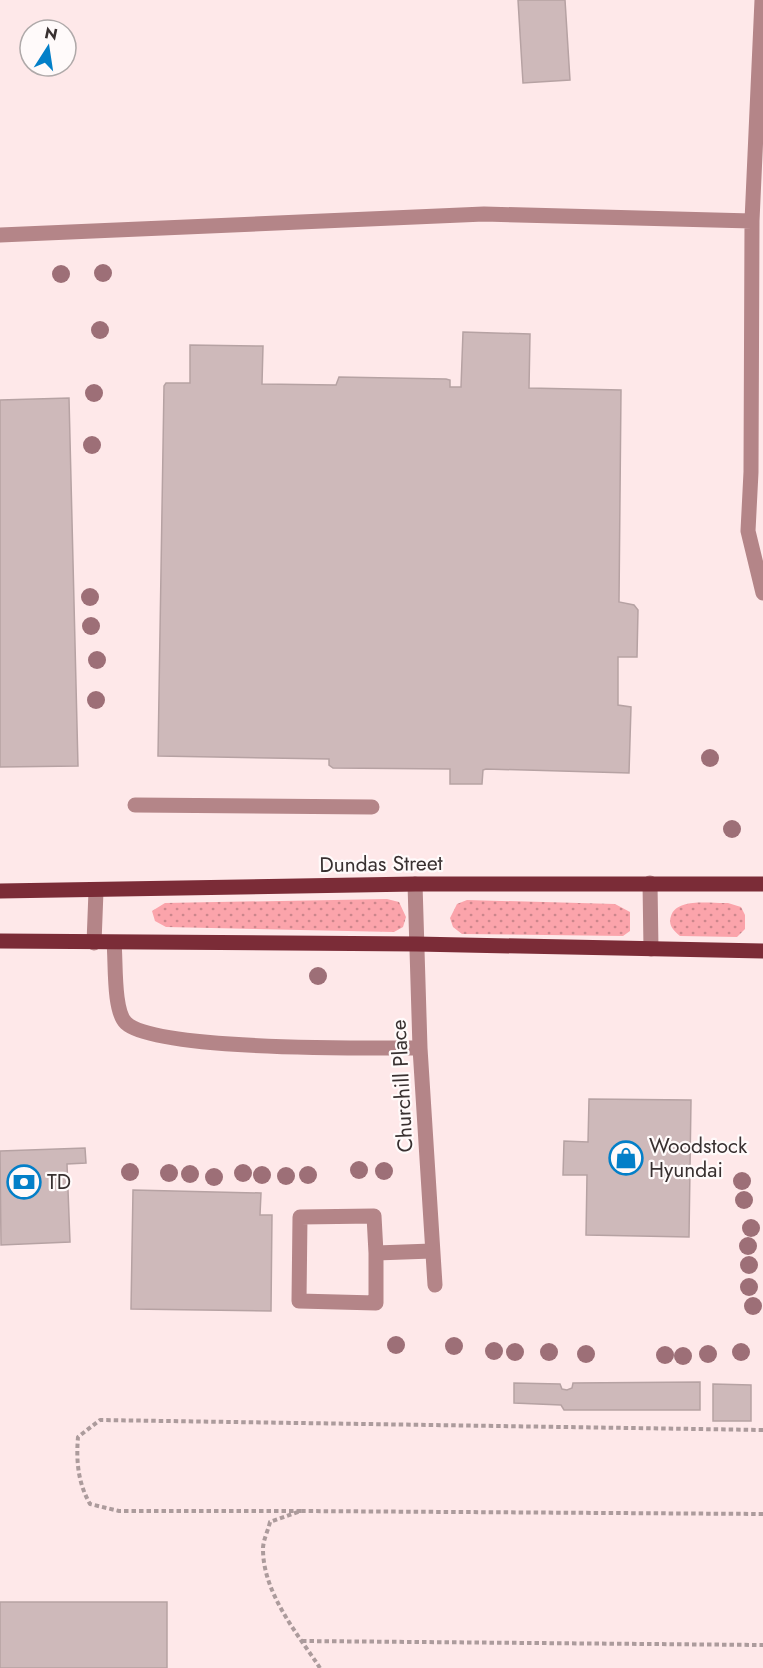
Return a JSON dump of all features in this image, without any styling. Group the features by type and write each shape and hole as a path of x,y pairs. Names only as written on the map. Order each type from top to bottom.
{"main road":[{"name":"Dundas Street","path":"0,891 415,884 763,884"},
{"path":"0,941 417,944 763,951"}],"street":[{"path":"762,0 752,220 751,472 748,531 763,593"},
{"path":"0,235 474,214 752,220"},
{"path":"135,806 372,807"},
{"path":"650,883 651,949"},
{"name":"Churchill Place","path":"415,884 420,1048 435,1285"},
{"path":"94,942 96,891"},
{"path":"114,943 119,1011 126,1023 158,1037 302,1047 420,1048"},
{"path":"374,1216 376,1253 376,1303 299,1301 300,1218 374,1216"},
{"path":"376,1253 432,1251"}],"path":[{"path":"763,1430 100,1420 78,1437 76,1457 84,1492 90,1504 119,1511 763,1514"},
{"path":"301,1511 270,1522 263,1546 265,1574 302,1641 320,1668"},
{"path":"302,1641 763,1645"}],"shaded area":[{"path":"387,899 399,902 406,917 403,927 394,932 166,927 155,921 152,911 165,903"},
{"path":"467,900 615,904 630,912 630,931 623,936 462,934 453,927 450,918 457,904"},
{"path":"696,903 728,903 741,907 745,915 745,929 737,937 680,936 671,925 671,916 680,906"}],"building":[{"path":"518,0 565,0 570,80 523,83"},
{"path":"463,332 530,334 529,388 621,390 619,602 634,605 638,610 637,657 618,657 618,705 631,707 629,773 486,769 483,770 482,784 450,784 450,769 333,768 329,765 329,759 158,756 164,386 166,383 190,383 190,345 263,346 262,384 336,385 339,377 446,379 450,380 450,387 461,387"},
{"path":"69,398 78,766 0,767 0,400"},
{"name":"Woodstock Hyundai","path":"589,1099 691,1100 689,1237 586,1235 587,1175 563,1175 564,1141 588,1142"},
{"path":"85,1148 86,1163 67,1164 70,1242 1,1245 0,1151"},
{"path":"133,1190 261,1193 260,1215 272,1215 271,1311 131,1309"},
{"path":"700,1382 700,1410 564,1410 561,1405 514,1403 514,1383 560,1384 562,1389 567,1390 572,1388 573,1383"},
{"path":"713,1384 751,1385 751,1421 713,1421"},
{"path":"0,1602 167,1602 167,1668 0,1668"}],"place":[{"name":"Woodstock Hyundai","path":"626,1158"},
{"name":"TD","path":"24,1182"}]}
